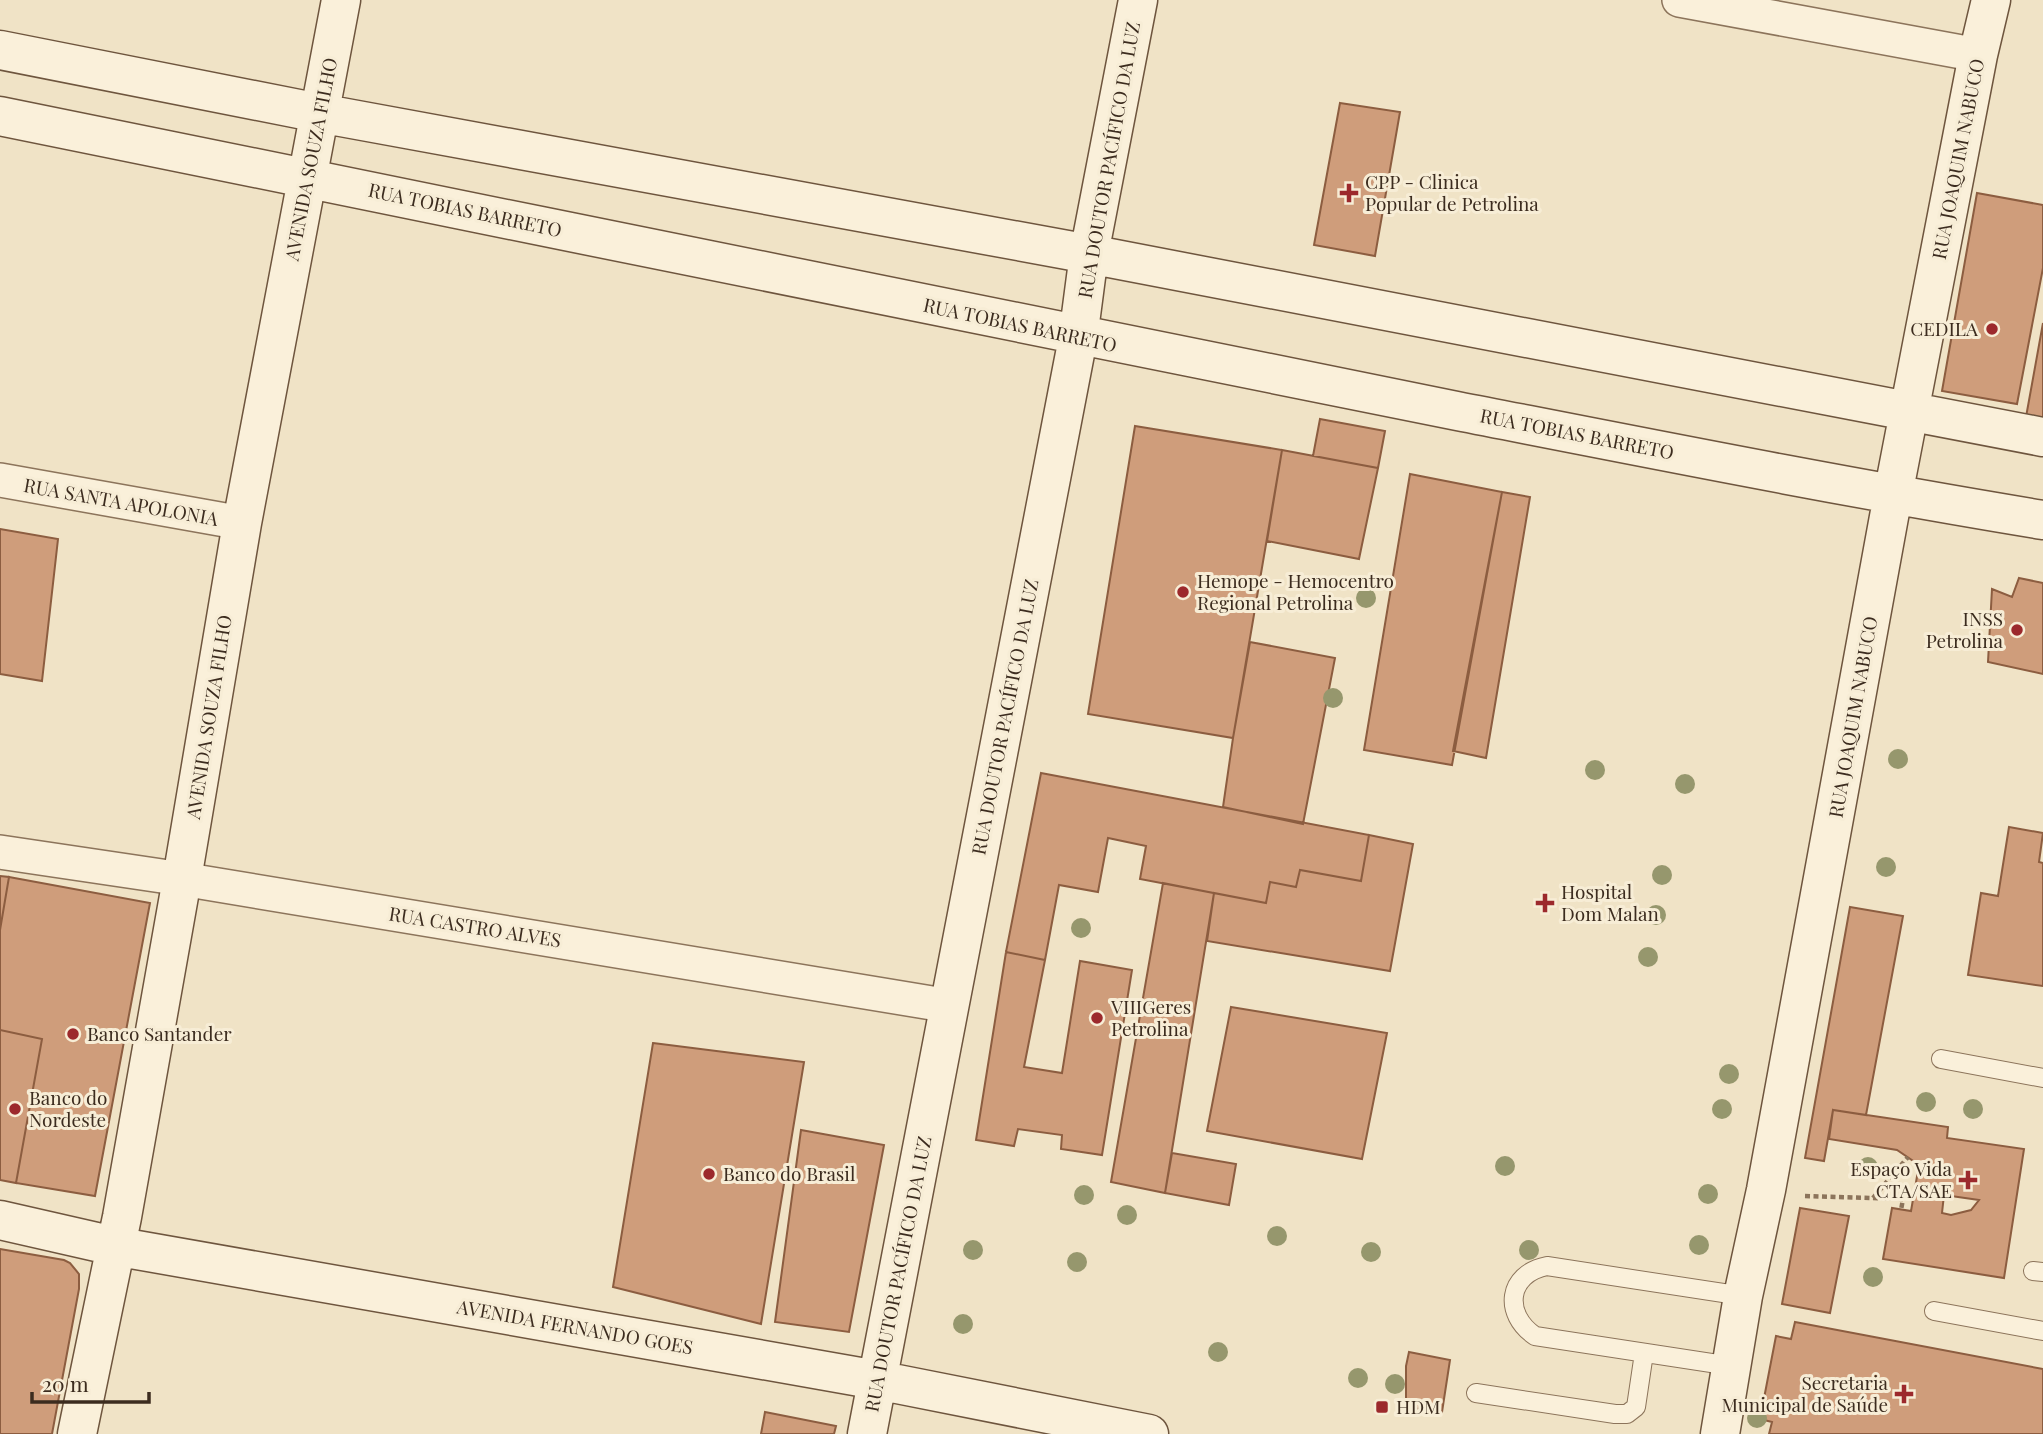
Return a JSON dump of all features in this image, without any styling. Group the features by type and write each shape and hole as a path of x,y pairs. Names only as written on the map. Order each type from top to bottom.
{"street":[{"name":"AVENIDA SOUZA FILHO","path":"77,1434 182,879 242,523 341,0"},
{"name":"RUA DOUTOR PACÍFICO DA LUZ","path":"867,1434 1078,338 1089,254 1138,0"},
{"path":"1679,0 1978,55"},
{"name":"RUA JOAQUIM NABUCO","path":"1720,1434 1743,1296 1768,1176 1894,495 1978,55 1991,0"},
{"path":"0,50 319,113 1089,254 2043,437"},
{"name":"RUA TOBIAS BARRETO","path":"0,116 308,177 1078,338 1894,495 2043,520"},
{"name":"RUA SANTA APOLONIA","path":"0,481 242,523"},
{"name":"RUA CASTRO ALVES","path":"0,852 182,879 950,1006"},
{"name":"AVENIDA FERNANDO GOES","path":"0,1220 114,1246 877,1380 1149,1434"}],"lane":[{"path":"1941,1059 2043,1078"},
{"path":"1731,1366 1535,1336 1525,1329 1513,1308 1517,1284 1525,1275 1547,1266 1743,1296"},
{"path":"1934,1311 2043,1331"},
{"path":"1476,1393 1615,1415 1627,1414 1636,1406 1644,1353"}],"path":[{"path":"1873,1198 1908,1157"},
{"path":"1802,1196 1903,1199 1901,1210"}],"building":[{"path":"1340,103 1400,112 1375,256 1314,245"},
{"name":"CEDILA","path":"1977,193 2043,205 2043,268 2017,404 1942,391"},
{"path":"2043,323 2043,420 2026,417"},
{"path":"1320,419 1385,431 1378,468 1313,456"},
{"name":"Hemope - Hemocentro Regional Petrolina","path":"1135,426 1282,450 1233,738 1088,714"},
{"path":"1282,450 1378,468 1359,559 1267,541"},
{"path":"1410,474 1502,492 1452,765 1364,750"},
{"path":"1502,492 1530,497 1486,758 1453,751"},
{"path":"0,529 58,539 42,681 0,674"},
{"name":"INSS Petrolina","path":"2019,578 2043,583 2043,674 1988,662 1992,589 2012,597"},
{"path":"1250,642 1335,658 1303,824 1223,807"},
{"path":"1041,773 1369,835 1361,881 1300,870 1296,887 1270,882 1266,903 1140,879 1146,846 1108,838 1098,892 1059,885 1045,960 1006,952"},
{"path":"2009,827 2043,833 2039,862 2043,863 2043,986 1968,975 1981,893 1998,896"},
{"path":"1369,835 1413,844 1390,971 1207,941 1214,893 1266,903 1270,882 1296,887 1300,870 1361,881"},
{"path":"0,876 9,877 0,930"},
{"name":"Banco Santander","path":"9,877 150,903 95,1196 16,1183 42,1039 0,1030 0,930"},
{"path":"1163,883 1214,893 1165,1193 1111,1182"},
{"path":"1850,907 1903,916 1866,1115 1833,1110 1824,1161 1805,1158"},
{"name":"VIIIGeres Petrolina","path":"1006,952 1045,960 1024,1067 1062,1073 1080,961 1132,970 1102,1155 1061,1149 1062,1135 1018,1129 1014,1146 976,1140"},
{"path":"1231,1007 1387,1033 1362,1159 1207,1131"},
{"name":"Banco do Nordeste","path":"0,1030 42,1039 16,1183 0,1180"},
{"name":"Banco do Brasil","path":"653,1043 804,1062 761,1324 613,1287"},
{"name":"Espaço Vida CTA/SAE","path":"1833,1110 1948,1127 1947,1138 2024,1149 2004,1278 1883,1259 1892,1208 1911,1211 1919,1165 1897,1150 1829,1139","holes":["1944,1195 1979,1200 1971,1210 1951,1215 1942,1213"]},
{"path":"801,1130 884,1145 849,1332 775,1322"},
{"path":"1172,1153 1236,1164 1229,1205 1165,1193"},
{"path":"1800,1208 1849,1216 1830,1313 1782,1304"},
{"path":"0,1249 64,1260 79,1274 79,1289 52,1434 0,1434"},
{"name":"Secretaria Municipal de Saúde","path":"1795,1322 2043,1369 2043,1434 1769,1434 1772,1422 1760,1419 1776,1336 1791,1339"},
{"path":"1409,1352 1450,1360 1442,1412 1406,1407 1406,1366"},
{"path":"765,1412 836,1426 834,1434 761,1434"}],"place":[{"name":"CPP - Clinica Popular de Petrolina","path":"1349,193"},
{"name":"CEDILA","path":"1992,329"},
{"name":"Hemope - Hemocentro Regional Petrolina","path":"1183,592"},
{"name":"INSS Petrolina","path":"2017,630"},
{"name":"Hospital Dom Malan","path":"1545,903"},
{"name":"VIIIGeres Petrolina","path":"1097,1018"},
{"name":"Banco Santander","path":"73,1034"},
{"name":"Banco do Nordeste","path":"15,1109"},
{"name":"Banco do Brasil","path":"709,1174"},
{"name":"Espaço Vida CTA/SAE","path":"1968,1180"},
{"name":"Secretaria Municipal de Saúde","path":"1904,1394"},
{"name":"HDM","path":"1382,1407"}]}
